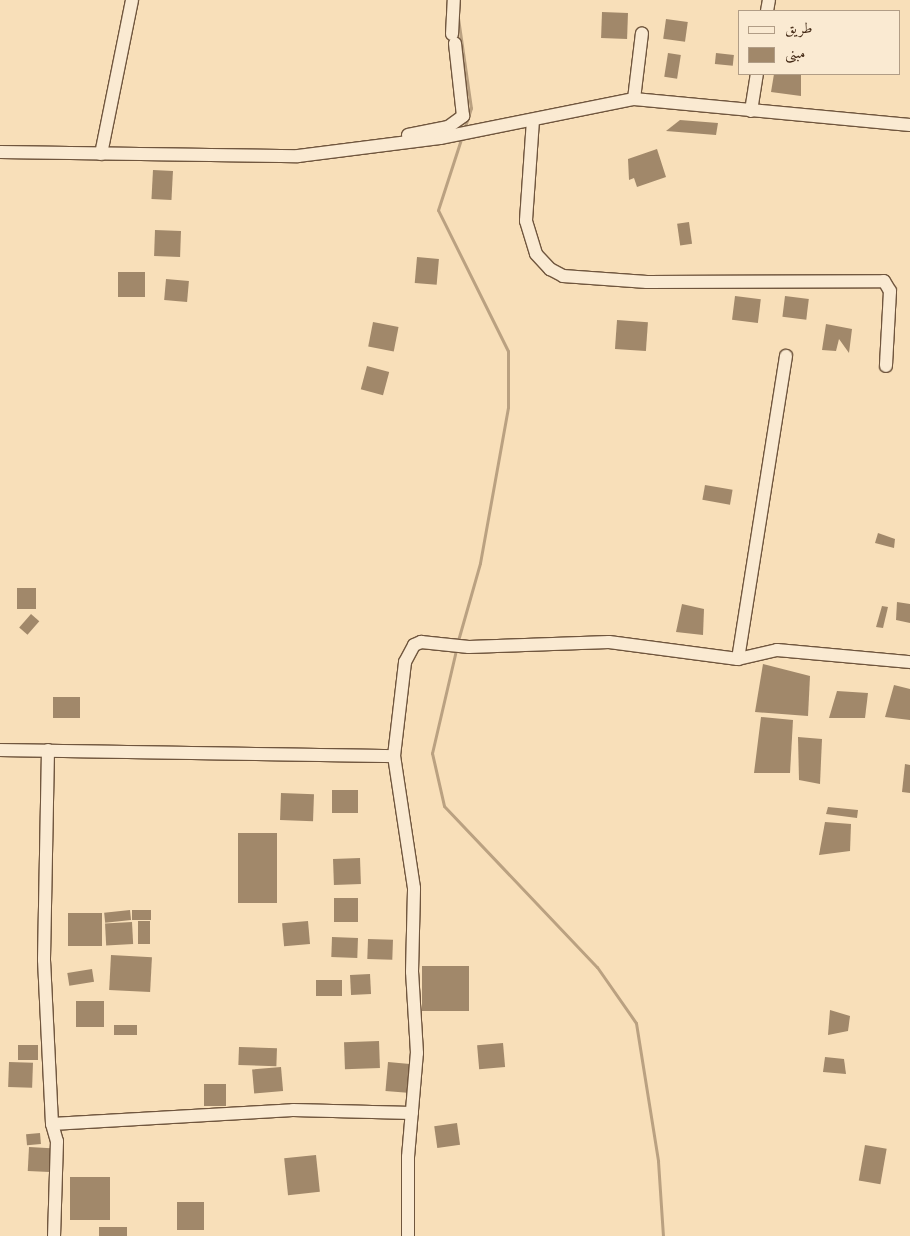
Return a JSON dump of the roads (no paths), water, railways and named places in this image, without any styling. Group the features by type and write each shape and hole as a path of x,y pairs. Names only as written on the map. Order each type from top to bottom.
{"street":[{"path":"101,154 132,0"},
{"path":"298,156 320,149 459,123 464,107 454,38 454,0"},
{"path":"634,99 642,33"},
{"path":"751,111 757,75"},
{"path":"0,152 298,156 411,143 634,99 910,125"},
{"path":"532,120 526,221 536,254 550,269 563,276 647,282 884,281 890,291 886,366"},
{"path":"738,659 786,356"},
{"path":"408,1236 412,1112 417,1053 412,972 414,888 394,756 405,662 409,652 421,642 469,647 610,642 738,659 777,650 910,662"},
{"path":"0,750 394,756"},
{"path":"48,750 44,960 52,1124 57,1141 54,1236"},
{"path":"52,1124 293,1110 412,1112"}],"waterway":[{"path":"458,18 471,108 464,130"},
{"path":"457,644 480,563 508,407 508,351 438,210 462,136"},
{"path":"456,650 432,753 444,806 597,967 636,1023 658,1161 663,1236"}]}
